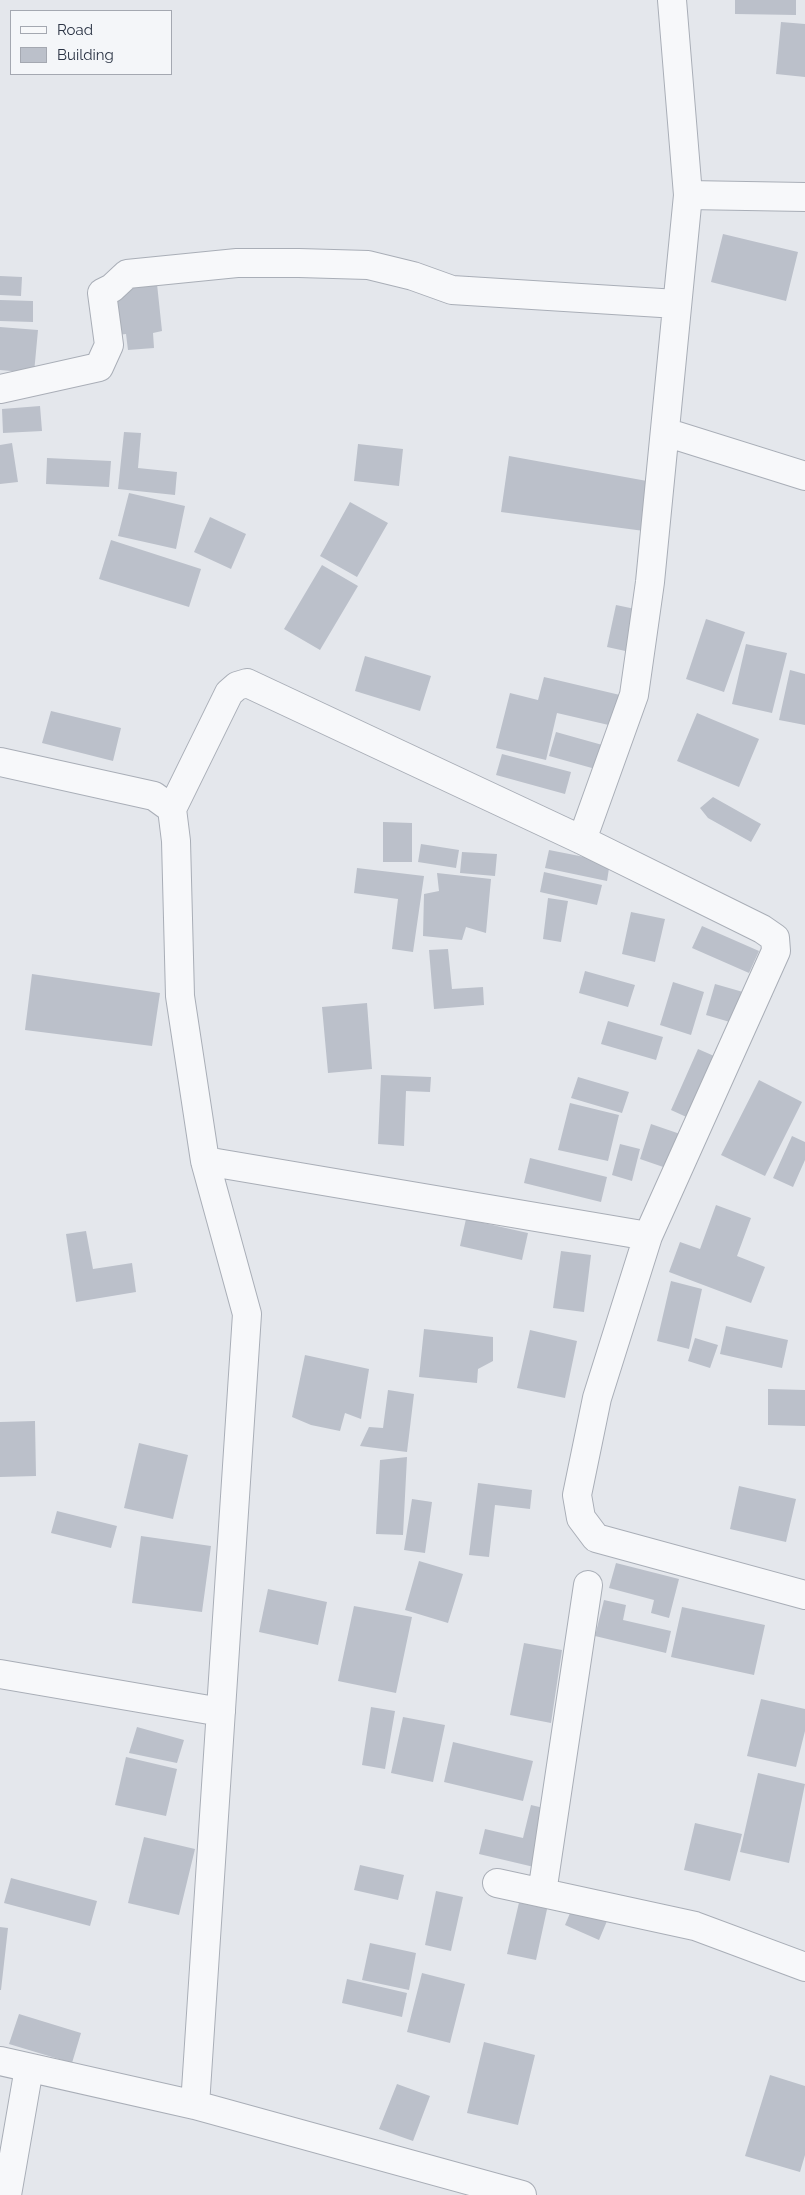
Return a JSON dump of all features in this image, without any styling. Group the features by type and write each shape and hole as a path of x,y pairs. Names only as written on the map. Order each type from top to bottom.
{"street":[{"path":"582,840 634,695 650,582 688,195 672,0"},
{"path":"688,195 805,197"},
{"path":"0,389 99,367 109,345 102,293 112,288 126,274 237,263 368,265 413,276 452,290 677,304"},
{"path":"665,432 805,476"},
{"path":"195,2105 247,1314 205,1161 180,996 176,841 172,810 229,693 237,686 247,683 582,840 762,928 775,938 776,951 648,1236 597,1398 577,1495 581,1518 596,1538 805,1595"},
{"path":"0,762 154,796 172,810"},
{"path":"205,1161 648,1236"},
{"path":"542,1893 588,1585"},
{"path":"0,1674 221,1712"},
{"path":"497,1883 695,1926 805,1967"},
{"path":"0,2061 195,2105 522,2195"},
{"path":"7,2195 29,2068"}],"building":[{"path":"735,0 796,0 796,15 735,14"},
{"path":"781,22 805,24 805,77 776,74"},
{"path":"723,234 798,252 786,301 711,282"},
{"path":"0,276 22,277 21,296 0,295"},
{"path":"157,284 162,331 153,333 154,348 128,350 126,334 117,335 112,288"},
{"path":"0,300 33,301 33,322 0,321"},
{"path":"0,327 38,330 34,373 0,370"},
{"path":"40,406 42,431 3,433 2,409"},
{"path":"124,432 141,433 138,468 177,472 175,495 118,489"},
{"path":"12,443 18,482 0,484 0,445"},
{"path":"358,444 403,449 399,486 354,481"},
{"path":"509,456 647,481 644,531 501,512"},
{"path":"47,458 111,461 109,487 46,484"},
{"path":"129,493 185,506 176,549 118,536"},
{"path":"350,502 388,523 357,577 320,556"},
{"path":"210,517 246,534 231,569 194,552"},
{"path":"111,540 201,569 189,607 99,579"},
{"path":"322,565 358,586 320,650 284,629"},
{"path":"616,605 640,610 630,652 607,647"},
{"path":"706,619 745,632 724,692 686,679"},
{"path":"746,644 787,653 772,713 732,704"},
{"path":"365,656 431,676 420,711 355,691"},
{"path":"790,670 805,674 805,725 779,720"},
{"path":"544,677 620,695 613,726 557,713 546,760 496,748 510,693 538,700"},
{"path":"51,711 121,728 113,761 42,743"},
{"path":"697,713 759,739 739,787 677,761"},
{"path":"556,732 606,746 599,770 549,756"},
{"path":"502,754 571,772 565,794 496,775"},
{"path":"713,797 761,824 751,842 708,818 700,808"},
{"path":"383,822 412,823 412,862 383,862"},
{"path":"421,844 459,850 456,868 418,862"},
{"path":"549,850 610,862 607,881 545,868"},
{"path":"462,852 497,854 495,876 460,873"},
{"path":"357,868 424,876 413,952 392,949 398,899 354,893"},
{"path":"544,872 602,885 597,905 540,892"},
{"path":"437,873 491,879 486,933 466,927 462,940 423,936 424,894 439,891"},
{"path":"548,898 568,901 561,942 543,939"},
{"path":"631,912 665,919 655,962 622,954"},
{"path":"702,926 759,951 749,973 692,948"},
{"path":"448,949 452,989 483,987 484,1005 434,1009 429,950"},
{"path":"585,971 635,985 628,1007 579,993"},
{"path":"32,974 160,993 152,1046 25,1030"},
{"path":"673,982 704,992 691,1035 660,1025"},
{"path":"715,984 750,994 740,1025 706,1015"},
{"path":"367,1003 372,1069 328,1073 322,1007"},
{"path":"608,1021 663,1037 656,1060 601,1044"},
{"path":"698,1049 721,1059 693,1120 671,1110"},
{"path":"381,1075 431,1077 430,1092 406,1091 404,1146 378,1144"},
{"path":"578,1077 629,1092 622,1113 571,1098"},
{"path":"759,1080 802,1102 765,1176 721,1155"},
{"path":"570,1103 619,1115 608,1161 558,1150"},
{"path":"651,1124 683,1135 672,1170 640,1159"},
{"path":"792,1136 805,1142 805,1160 793,1187 773,1178"},
{"path":"620,1144 640,1149 632,1181 612,1175"},
{"path":"530,1158 607,1177 601,1202 524,1183"},
{"path":"716,1205 751,1218 737,1256 765,1267 751,1303 669,1272 680,1242 700,1249"},
{"path":"466,1219 528,1233 522,1260 460,1246"},
{"path":"86,1231 93,1269 132,1263 136,1292 76,1302 66,1234"},
{"path":"561,1251 591,1255 584,1312 553,1308"},
{"path":"671,1281 702,1289 689,1349 657,1341"},
{"path":"726,1326 788,1340 782,1368 720,1354"},
{"path":"424,1329 493,1337 493,1361 478,1369 477,1383 419,1377"},
{"path":"530,1330 577,1341 565,1398 517,1388"},
{"path":"695,1338 718,1345 710,1368 688,1361"},
{"path":"305,1355 369,1369 361,1419 345,1413 340,1431 311,1425 292,1417"},
{"path":"768,1389 805,1390 805,1426 768,1425"},
{"path":"388,1390 414,1394 407,1452 360,1446 369,1427 383,1428"},
{"path":"35,1421 36,1476 0,1477 0,1422"},
{"path":"139,1443 188,1455 173,1519 124,1508"},
{"path":"407,1457 403,1535 376,1534 380,1460"},
{"path":"478,1483 532,1490 530,1509 495,1505 489,1557 469,1555"},
{"path":"739,1486 796,1499 786,1542 730,1529"},
{"path":"412,1499 432,1502 425,1553 404,1550"},
{"path":"57,1511 117,1526 111,1548 51,1533"},
{"path":"141,1536 211,1546 202,1612 132,1603"},
{"path":"419,1561 463,1574 448,1623 405,1610"},
{"path":"616,1563 679,1579 669,1618 651,1613 654,1600 609,1588"},
{"path":"268,1589 327,1602 318,1645 259,1632"},
{"path":"604,1600 626,1605 623,1620 671,1631 666,1653 595,1636"},
{"path":"354,1606 412,1617 396,1693 338,1681"},
{"path":"682,1607 765,1625 754,1675 671,1657"},
{"path":"524,1643 562,1650 551,1723 510,1715"},
{"path":"761,1699 805,1709 805,1731 796,1767 747,1756"},
{"path":"371,1707 395,1711 385,1769 362,1765"},
{"path":"403,1717 445,1725 433,1782 391,1773"},
{"path":"137,1727 184,1740 177,1763 129,1753"},
{"path":"453,1742 533,1761 523,1801 444,1782"},
{"path":"126,1757 177,1769 166,1816 115,1805"},
{"path":"758,1773 805,1784 789,1863 740,1852"},
{"path":"531,1805 548,1809 534,1867 479,1854 485,1829 523,1838"},
{"path":"695,1823 742,1834 730,1881 684,1870"},
{"path":"144,1837 195,1849 179,1915 128,1903"},
{"path":"360,1865 404,1875 398,1900 354,1890"},
{"path":"11,1878 97,1901 90,1926 4,1903"},
{"path":"436,1891 463,1897 451,1951 425,1945"},
{"path":"521,1894 549,1900 536,1960 507,1954"},
{"path":"573,1906 607,1921 599,1940 565,1925"},
{"path":"0,1927 8,1928 1,1990 0,1990"},
{"path":"370,1943 416,1953 409,1990 362,1980"},
{"path":"422,1973 465,1984 450,2043 407,2032"},
{"path":"347,1979 407,1993 402,2017 342,2003"},
{"path":"19,2014 81,2033 72,2063 9,2044"},
{"path":"484,2042 535,2055 518,2125 467,2113"},
{"path":"770,2075 805,2086 805,2155 800,2172 745,2156"},
{"path":"397,2084 430,2096 413,2141 379,2129"}]}
